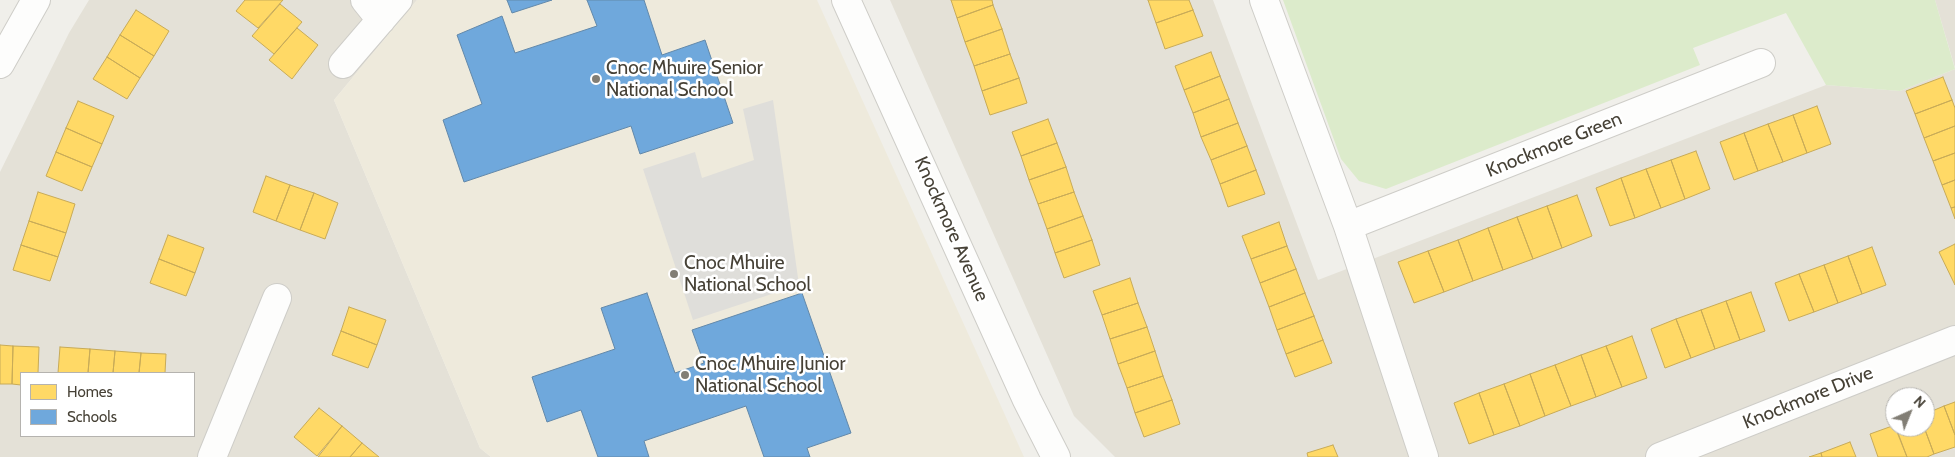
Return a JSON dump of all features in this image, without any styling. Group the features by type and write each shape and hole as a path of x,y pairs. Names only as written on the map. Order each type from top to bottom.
{"street":[{"path":"0,64 36,0"},
{"name":"Knockmore Avenue","path":"846,0 1027,400 1056,457"},
{"path":"1264,0 1348,226 1424,457"},
{"path":"343,64 382,7"},
{"name":"Knockmore Green","path":"1348,226 1761,63"},
{"path":"212,457 276,298"},
{"name":"Knockmore Drive","path":"1660,457 1955,340"}],"shaded area":[{"path":"89,0 417,0 334,100 480,448 491,457 0,457 0,172 69,33"},
{"name":"Cnoc Mhuire National School","path":"417,0 817,0 1024,457 491,457 480,448 334,100"},
{"path":"890,0 1213,0 1318,280 1826,85 1900,91 1955,69 1955,457 1115,457 1074,416"},
{"path":"1935,0 1955,0 1955,68"},
{"path":"773,100 799,285 693,320 643,169 695,152 702,178 754,160 743,109"}],"green space":[{"path":"1283,0 1935,0 1955,69 1900,91 1826,85 1786,13 1693,48 1700,65 1386,189 1359,181 1341,159"}],"building: Homes":[{"path":"245,0 283,0 258,28 236,11"},
{"path":"951,0 992,0 993,5 957,18"},
{"path":"1148,0 1189,0 1193,10 1156,23"},
{"path":"280,4 302,22 274,54 252,36"},
{"path":"993,5 1002,29 965,42 957,18"},
{"path":"136,10 169,31 154,56 120,35"},
{"path":"1193,10 1203,36 1165,49 1156,23"},
{"path":"297,28 318,45 292,79 269,60"},
{"path":"1002,29 1010,54 974,66 965,42"},
{"path":"120,35 154,56 140,78 107,57"},
{"path":"1211,52 1220,76 1184,90 1175,66"},
{"path":"1010,54 1019,78 982,91 974,66"},
{"path":"107,57 140,78 127,99 93,79"},
{"path":"1220,76 1229,99 1193,113 1184,90"},
{"path":"1943,77 1952,100 1915,114 1906,91"},
{"path":"1019,78 1027,103 990,115 982,91"},
{"path":"1229,99 1238,123 1201,137 1193,113"},
{"path":"1952,100 1955,108 1955,126 1924,138 1915,114"},
{"path":"78,101 114,116 102,144 66,128"},
{"path":"1817,106 1831,144 1807,153 1793,115"},
{"path":"1793,115 1807,153 1783,162 1768,124"},
{"path":"1048,119 1057,143 1021,156 1012,132"},
{"path":"1238,123 1247,146 1211,160 1201,137"},
{"path":"1768,124 1783,162 1758,171 1744,133"},
{"path":"1955,126 1955,153 1933,161 1924,138"},
{"path":"66,128 102,144 92,167 56,152"},
{"path":"1744,133 1758,171 1734,180 1720,142"},
{"path":"1057,143 1066,167 1029,180 1021,156"},
{"path":"1247,146 1256,170 1220,184 1211,160"},
{"path":"1696,151 1710,189 1685,199 1671,160"},
{"path":"56,152 92,167 82,191 46,176"},
{"path":"1955,153 1955,180 1942,185 1933,161"},
{"path":"1671,160 1685,199 1661,208 1646,169"},
{"path":"1066,167 1074,192 1038,204 1029,180"},
{"path":"1646,169 1661,208 1635,218 1621,178"},
{"path":"1256,170 1265,194 1228,207 1220,184"},
{"path":"266,176 290,185 276,221 253,212"},
{"path":"1621,178 1635,218 1610,226 1596,188"},
{"path":"1955,180 1955,207 1951,208 1942,185"},
{"path":"290,185 314,193 300,230 276,221"},
{"path":"38,192 75,204 66,233 29,221"},
{"path":"1074,192 1083,216 1047,229 1038,204"},
{"path":"314,193 338,203 325,239 300,230"},
{"path":"1577,195 1592,236 1562,248 1547,206"},
{"path":"1547,206 1562,248 1533,259 1517,217"},
{"path":"1955,207 1955,219 1951,208"},
{"path":"1083,216 1092,240 1055,253 1047,229"},
{"path":"1517,217 1533,259 1503,270 1488,228"},
{"path":"29,221 66,233 58,257 21,245"},
{"path":"1279,222 1287,246 1251,259 1242,236"},
{"path":"1488,228 1503,270 1473,281 1458,240"},
{"path":"168,235 204,248 195,273 159,259"},
{"path":"1092,240 1100,265 1064,278 1055,253"},
{"path":"1458,240 1473,281 1444,292 1428,251"},
{"path":"1955,244 1955,285 1939,252"},
{"path":"21,245 58,257 50,281 13,270"},
{"path":"1287,246 1296,269 1260,283 1251,259"},
{"path":"1872,247 1886,285 1862,294 1848,256"},
{"path":"1428,251 1444,292 1414,303 1398,262"},
{"path":"1848,256 1862,294 1838,303 1824,265"},
{"path":"159,259 195,273 186,296 150,283"},
{"path":"1824,265 1838,303 1814,312 1799,274"},
{"path":"1296,269 1305,293 1269,307 1260,283"},
{"path":"1799,274 1814,312 1789,321 1775,283"},
{"path":"1130,278 1138,303 1102,315 1093,291"},
{"path":"1751,292 1765,331 1740,340 1726,301"},
{"path":"1305,293 1314,316 1277,330 1269,307"},
{"path":"1726,301 1740,340 1715,349 1701,310"},
{"path":"1138,303 1147,327 1110,339 1102,315"},
{"path":"349,307 386,320 377,345 341,331"},
{"path":"1701,310 1715,349 1691,358 1676,319"},
{"path":"1314,316 1323,340 1286,354 1277,330"},
{"path":"1676,319 1691,358 1665,368 1651,329"},
{"path":"1147,327 1155,351 1118,364 1110,339"},
{"path":"341,331 377,345 368,368 332,355"},
{"path":"1632,336 1647,378 1622,387 1606,346"},
{"path":"1323,340 1332,363 1295,377 1286,354"},
{"path":"0,345 13,346 12,384 0,384"},
{"path":"13,346 39,347 38,372 20,372 20,385 12,384"},
{"path":"1606,346 1622,387 1596,397 1581,355"},
{"path":"60,347 90,349 88,372 58,372"},
{"path":"90,349 115,351 113,372 88,372"},
{"path":"115,351 141,353 139,372 113,372"},
{"path":"1155,351 1163,376 1127,388 1118,364"},
{"path":"141,353 166,354 165,372 139,372"},
{"path":"1581,355 1596,397 1571,406 1555,365"},
{"path":"1555,365 1571,406 1545,416 1530,374"},
{"path":"1530,374 1545,416 1520,426 1504,384"},
{"path":"1163,376 1172,400 1135,413 1127,388"},
{"path":"1504,384 1520,426 1494,435 1479,393"},
{"path":"1479,393 1494,435 1469,444 1454,403"},
{"path":"1172,400 1180,424 1144,437 1135,413"},
{"path":"1955,402 1955,435 1944,406"},
{"path":"1944,406 1955,435 1955,447 1934,454 1928,437 1935,437 1935,410"},
{"path":"319,408 342,426 317,456 294,437"},
{"path":"342,426 362,443 350,457 318,457"},
{"path":"1885,429 1885,437 1900,437 1907,457 1878,457 1870,434"},
{"path":"1899,437 1928,437 1934,454 1927,457 1907,457"},
{"path":"1850,442 1856,457 1822,457 1821,453"},
{"path":"362,443 379,457 350,457"},
{"path":"1333,445 1338,457 1308,457 1307,453"},
{"path":"1821,453 1822,457 1809,457"}],"building: Schools":[{"path":"507,0 552,0 512,13"},
{"name":"Cnoc Mhuire Senior National School","path":"587,0 644,0 662,55 705,40 733,123 640,154 631,126 464,182 443,120 482,104 457,35 502,16 515,53 597,26"},
{"name":"Cnoc Mhuire Junior National School","path":"647,293 675,373 704,363 692,330 802,293 851,433 807,448 810,457 764,457 746,406 644,441 649,457 598,457 581,410 547,422 532,377 615,349 601,308"}],"place":[{"name":"Cnoc Mhuire Senior National School","path":"596,79"},
{"name":"Cnoc Mhuire National School","path":"674,274"},
{"name":"Cnoc Mhuire Junior National School","path":"685,375"}]}
